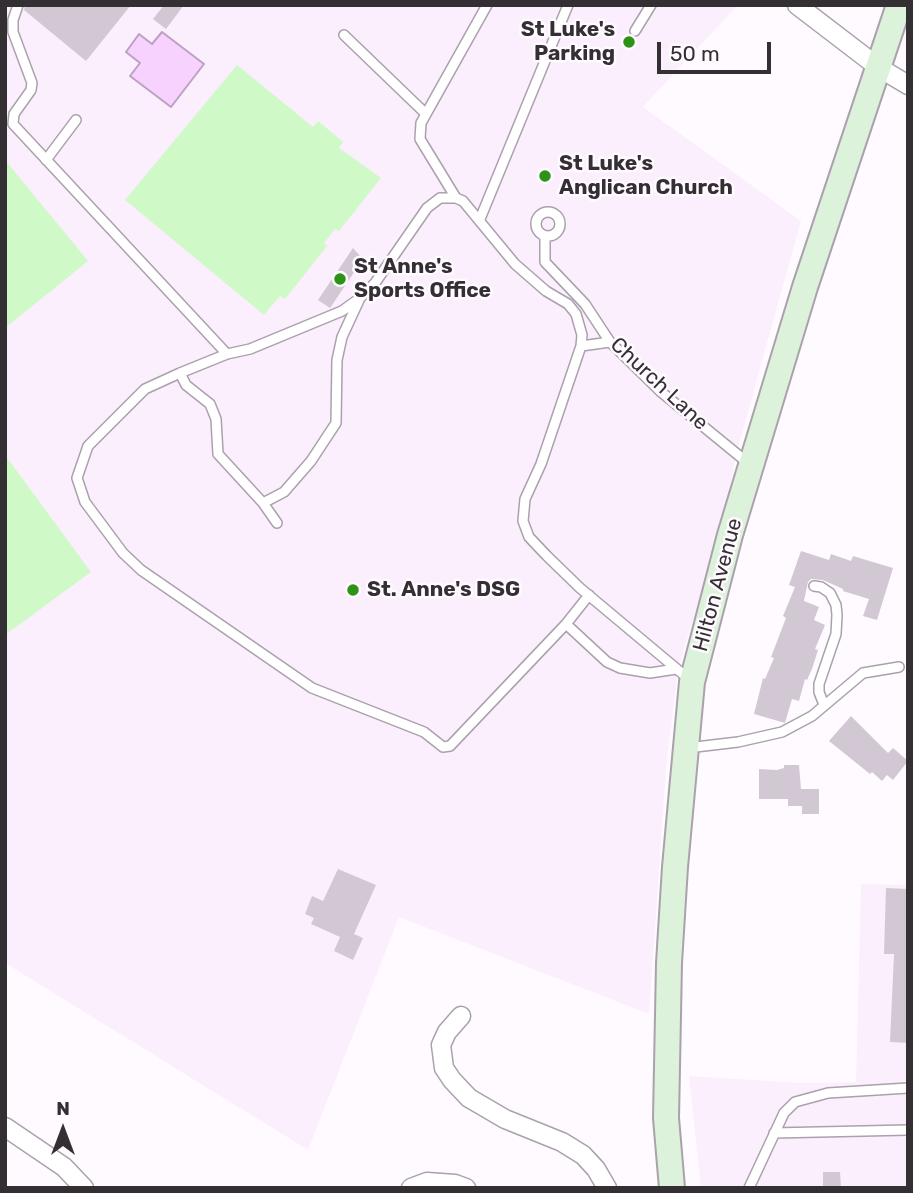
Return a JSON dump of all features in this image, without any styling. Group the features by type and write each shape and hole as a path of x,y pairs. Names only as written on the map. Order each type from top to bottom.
{"street":[{"path":"797,5 878,67 908,85"},
{"name":"Hilton Avenue","path":"671,1188 666,1118 669,963 685,748 684,675 752,467 806,286 899,5"},
{"path":"461,1016 447,1032 441,1045 444,1068 452,1080 469,1098 505,1119 562,1142 583,1156 596,1168 607,1188"},
{"path":"5,1127 64,1167 84,1188"},
{"path":"411,1188 427,1182 455,1184 466,1188"}],"lane":[{"path":"18,5 13,20 13,32 32,83 31,90 14,114 13,124 227,354"},
{"path":"456,198 421,139 421,123 487,5"},
{"path":"480,219 568,5"},
{"path":"635,31 651,5"},
{"path":"344,35 425,113"},
{"path":"46,160 76,120"},
{"path":"589,595 566,624 450,746 443,747 424,732 312,688 141,570 123,553 85,502 77,478 88,446 145,389 227,354 250,349 342,311 360,298 375,282 432,202 440,198 456,198 463,201 480,219 515,264 568,304 576,314 582,335 581,346 541,464 525,499 523,521 529,537 589,595 684,675"},
{"name":"Church Lane","path":"545,236 545,262 585,304 610,342 660,391 752,467"},
{"path":"263,503 284,492 311,461 336,423 337,360 342,337 360,298"},
{"path":"581,346 610,342"},
{"path":"180,373 186,385 210,404 216,419 218,454 263,503 277,523"},
{"path":"814,586 830,593 837,615 836,634 820,684 819,692 824,705"},
{"path":"566,624 607,663 650,673 684,675"},
{"path":"685,748 738,742 782,732 813,716 863,673 899,667"},
{"path":"748,1188 784,1113 795,1102 812,1096 908,1087"},
{"path":"774,1133 908,1130"}],"shaded area":[{"name":"St. Anne's DSG","path":"5,5 738,5 643,107 801,221 737,451 725,511 678,670 666,768 649,1014 399,917 308,1150 5,963"},
{"path":"162,32 204,64 171,107 130,76 140,63 126,52 139,34 152,44"},
{"path":"861,884 908,885 908,1188 701,1188 689,1076 803,1083 856,1082"}],"green space":[{"path":"237,65 313,127 318,121 343,142 339,148 381,178 339,231 335,229 324,243 327,246 285,299 280,296 264,315 125,200"},
{"path":"5,160 88,261 5,328"},
{"path":"5,455 91,572 5,635"}],"building":[{"path":"25,5 131,5 86,61 24,10"},
{"path":"164,5 184,5 166,29 153,19"},
{"name":"St Anne's Sports Office","path":"353,248 363,259 330,308 318,300"},
{"path":"801,551 829,560 831,554 851,561 853,556 893,568 877,620 863,616 869,599 843,591 823,580 811,579 808,582 804,601 819,607 814,620 825,625 799,701 792,699 785,723 754,714 763,678 765,679 774,658 771,657 786,618 783,616 795,587 789,585"},
{"path":"851,716 888,753 893,748 908,761 893,780 887,775 882,781 872,772 870,774 829,741"},
{"path":"784,765 799,765 801,789 819,789 819,814 802,814 802,806 788,806 788,799 759,799 759,769 777,770 784,768"},
{"path":"338,869 376,885 354,934 363,938 353,960 334,951 340,937 311,924 314,918 305,914 312,896 323,901"},
{"path":"886,888 908,889 908,1043 890,1042 894,954 884,954"},
{"path":"823,1172 840,1172 841,1188 823,1188"}],"place":[{"name":"St Luke's Parking","path":"629,42"},
{"name":"St Luke's Anglican Church","path":"545,176"},
{"name":"St Anne's Sports Office","path":"340,279"},
{"name":"St. Anne's DSG","path":"353,590"}]}
